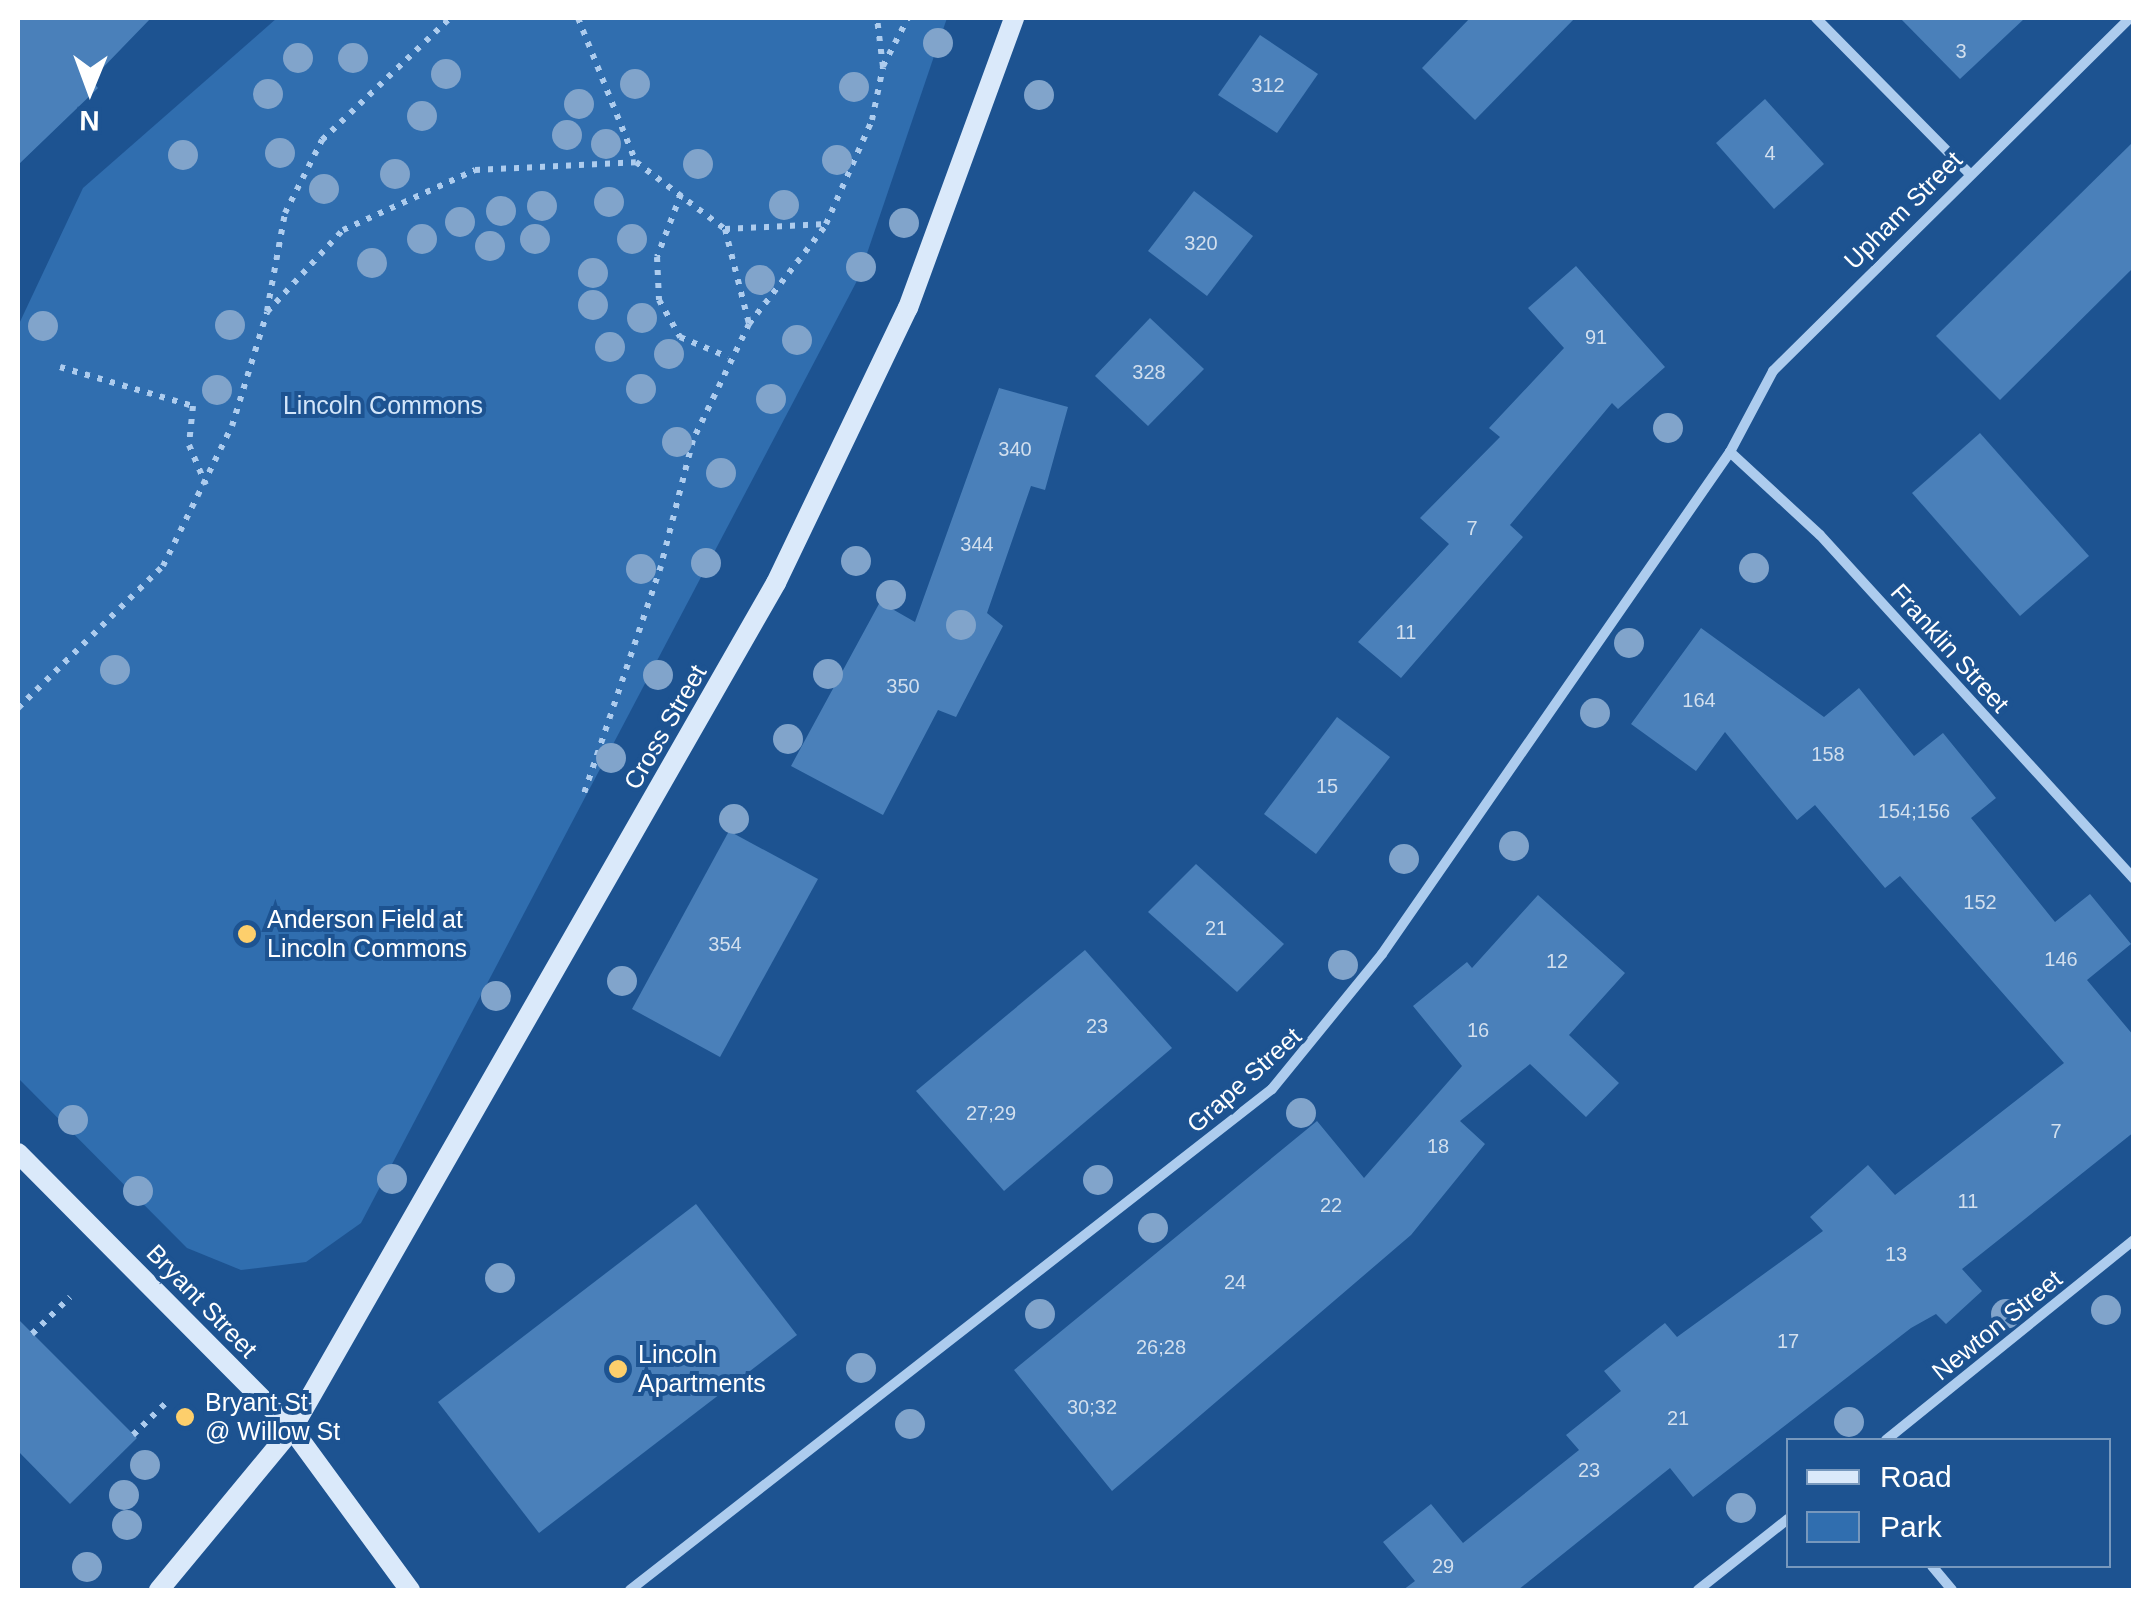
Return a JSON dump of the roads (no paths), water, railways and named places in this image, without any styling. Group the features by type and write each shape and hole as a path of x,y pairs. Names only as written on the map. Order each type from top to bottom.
{"main road":[{"name":"Cross Street","path":"160,1590 292,1429 776,583 908,308 1014,18"},
{"name":"Bryant Street","path":"18,1154 292,1429 410,1590"}],"street":[{"path":"1816,18 1969,173"},
{"name":"Upham Street","path":"1730,452 1774,371 1969,173 2130,18"},
{"name":"Franklin Street","path":"1730,452 1820,535 2134,879"},
{"name":"Grape Street","path":"630,1590 1272,1090 1351,998 1730,452"},
{"name":"Newton Street","path":"1888,1438 2134,1240"},
{"path":"1698,1590 1786,1521"},
{"path":"1934,1568 1952,1590"}],"place":[{"name":"Anderson Field at Lincoln Commons","path":"247,934"},
{"name":"Lincoln Apartments","path":"618,1369"},
{"name":"Bryant St @ Willow St","path":"185,1417"}],"park label":[{"name":"Lincoln Commons","path":"383,405"}]}
